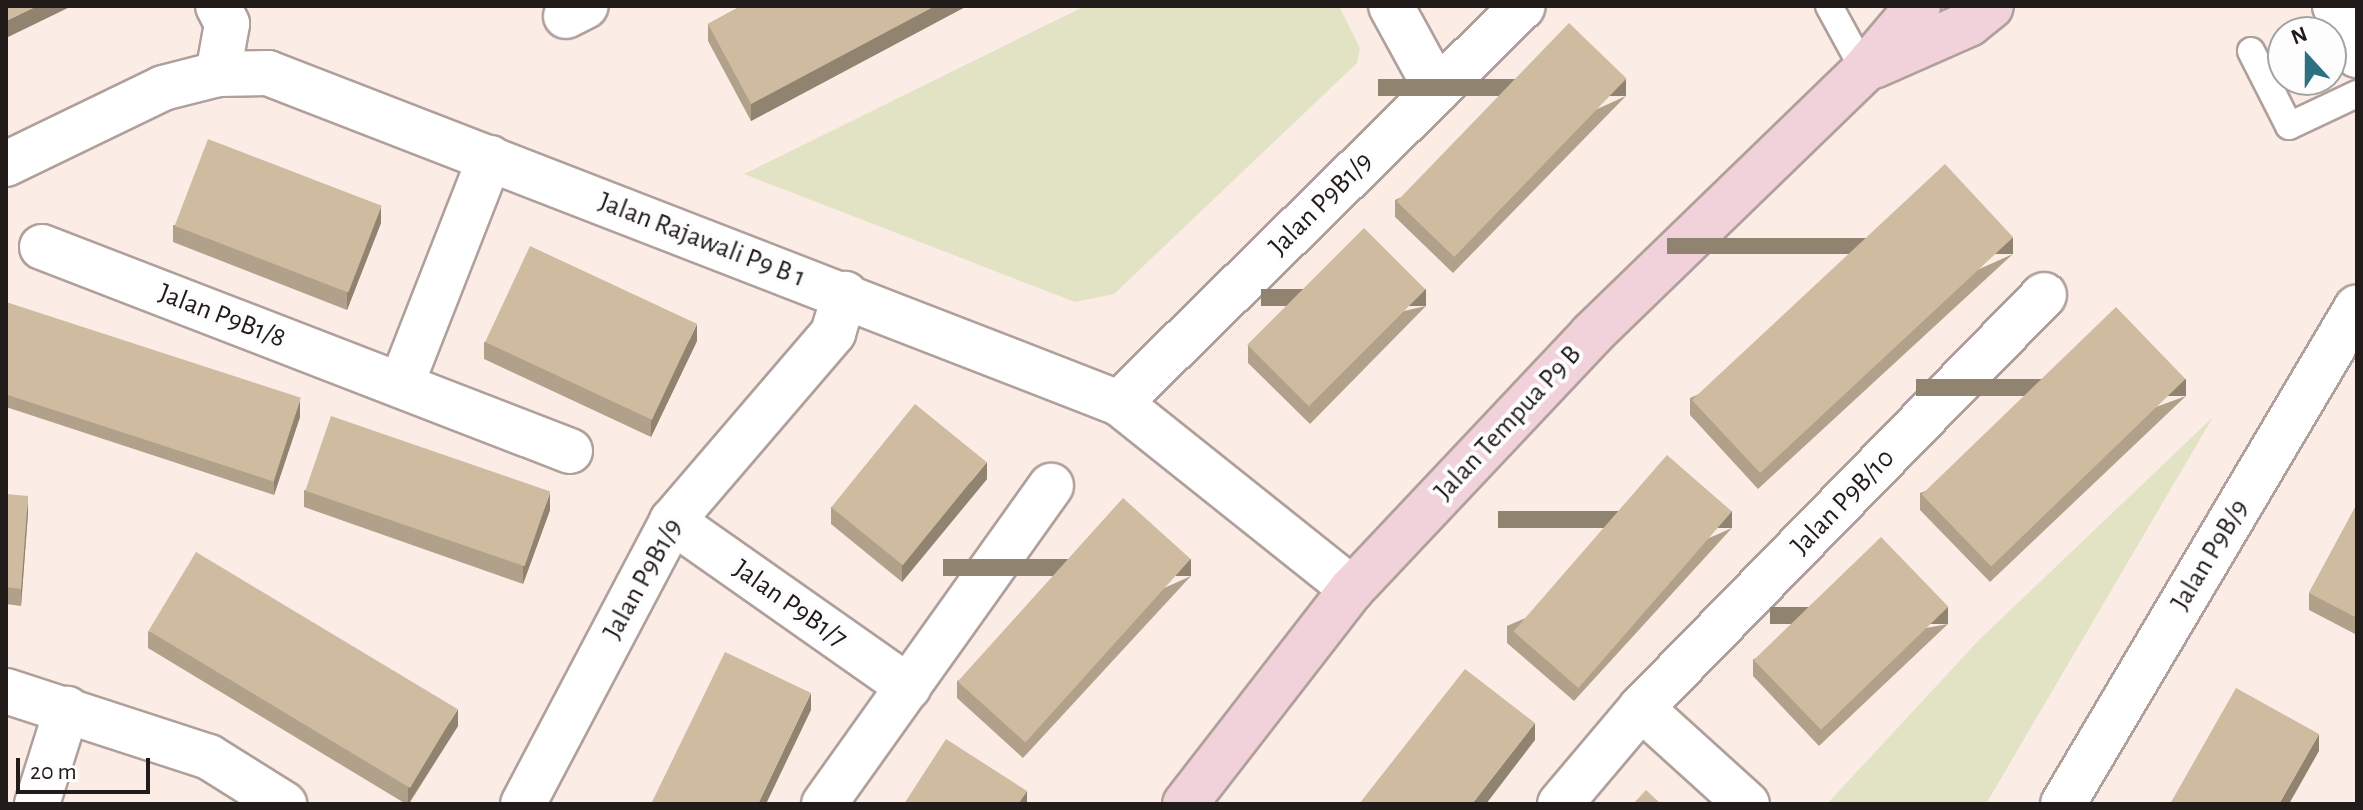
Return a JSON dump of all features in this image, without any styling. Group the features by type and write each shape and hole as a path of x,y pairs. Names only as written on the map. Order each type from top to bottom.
{"street":[{"path":"218,6 227,24 218,74"},
{"path":"1391,6 1437,90"},
{"name":"Jalan P9B1/9","path":"1119,403 1523,6"},
{"name":"Jalan Tempua P9 B","path":"1185,804 1352,589 1592,334 1864,70 1918,6"},
{"name":"Jalan Tempua P9 B","path":"1864,70 1969,24 1991,6"},
{"path":"2335,6 2357,55"},
{"name":"Jalan Rajawali P9 B 1","path":"6,164 163,88 218,74 268,73 845,294 1119,403 1352,589"},
{"path":"401,385 490,158"},
{"name":"Jalan P9B1/8","path":"42,247 570,451"},
{"name":"Jalan P9B1/9","path":"523,804 672,521 833,333 845,294"},
{"name":"Jalan P9B/10","path":"1560,804 1641,708 2044,295"},
{"name":"Jalan P9B/9","path":"2063,804 2357,307"},
{"path":"824,804 1051,486"},
{"name":"Jalan P9B1/7","path":"672,521 908,687"},
{"path":"6,691 209,757 284,804"},
{"path":"1641,708 1747,804"},
{"path":"37,804 67,709"}],"lane":[{"path":"1829,6 1864,70"},
{"path":"2251,51 2289,126 2357,94"}],"green space":[{"path":"1085,6 1339,6 1360,48 1357,63 1114,294 1075,302 744,174"},
{"path":"2213,417 1986,804 1827,804 1979,640"}],"building":[{"path":"6,6 37,6 6,21"},
{"path":"741,6 935,6 751,104 708,24"},
{"path":"1569,23 1627,79 1454,257 1397,201"},
{"path":"208,139 382,206 348,292 175,226"},
{"path":"1945,164 2013,237 1760,473 1692,400"},
{"path":"1364,228 1426,290 1309,406 1247,345"},
{"path":"530,246 697,324 652,420 485,342"},
{"path":"6,302 301,398 274,481 6,395"},
{"path":"2116,307 2185,379 1991,566 1922,495"},
{"path":"915,404 986,462 903,565 831,507"},
{"path":"331,416 550,492 525,566 305,491"},
{"path":"1667,455 1732,511 1578,688 1513,632"},
{"path":"6,494 28,496 21,589 6,587"},
{"path":"1123,498 1191,559 1025,742 958,682"},
{"path":"2357,504 2357,618 2309,593"},
{"path":"1881,537 1948,607 1821,730 1754,660"},
{"path":"196,552 457,709 410,788 149,631"},
{"path":"725,652 811,693 758,804 651,804"},
{"path":"1465,669 1535,723 1472,804 1359,804"},
{"path":"2236,688 2319,734 2279,804 2170,804"},
{"path":"946,739 1027,791 1018,804 904,804"},
{"path":"1646,790 1661,804 1633,804"}]}
